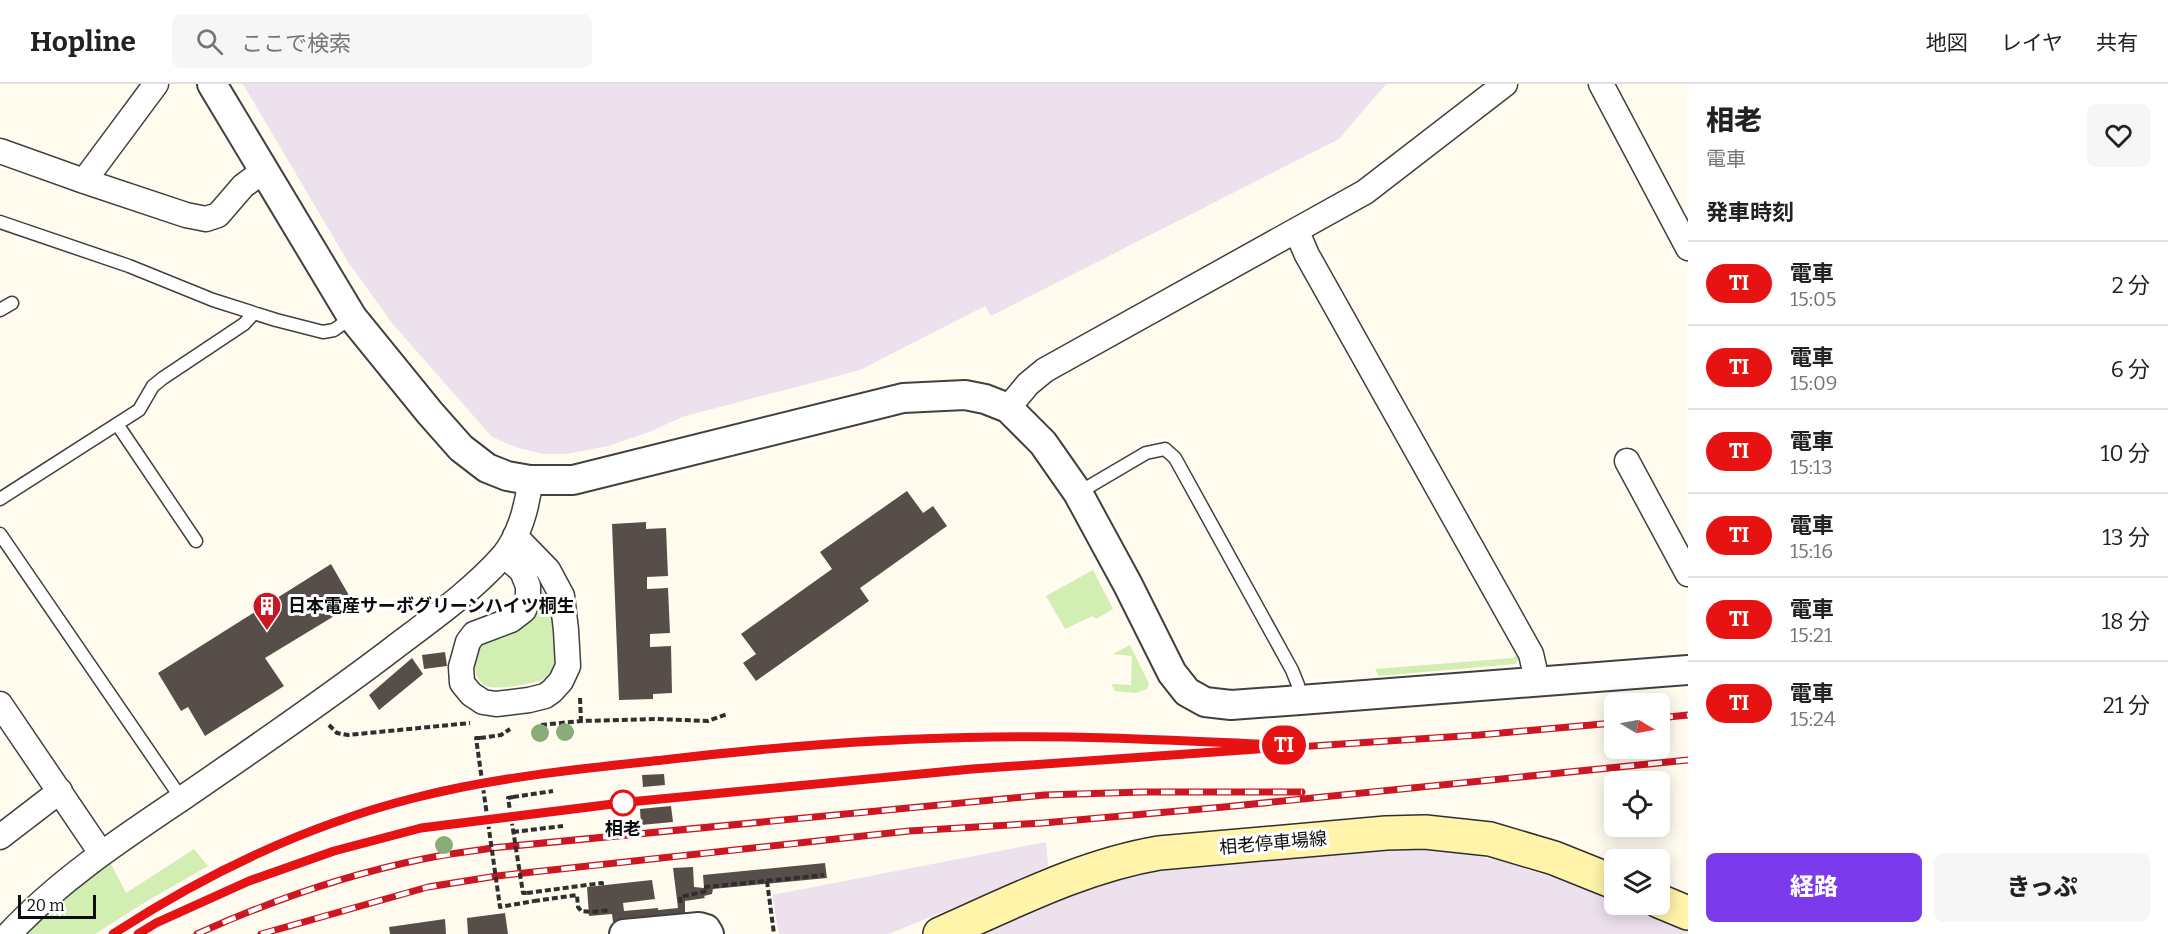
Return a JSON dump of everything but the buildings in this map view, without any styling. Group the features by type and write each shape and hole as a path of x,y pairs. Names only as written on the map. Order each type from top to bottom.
{"main road":[{"name":"相老停車場線","path":"940,934 1077,875 1131,858 1159,853 1386,833 1425,832 1490,839 1554,858 1604,878"},
{"path":"1670,906 1688,913"}],"street":[{"path":"84,181 156,84"},
{"path":"212,84 352,317 461,448 487,468 507,476 530,480 573,480 903,398 965,395 985,399 1008,408 1043,443 1078,493 1172,673 1187,692 1204,702 1231,705 1688,670"},
{"path":"1008,408 1028,384 1046,370 1365,192 1505,84"},
{"path":"1606,86 1688,248"},
{"path":"0,151 186,215 206,219 218,215 243,186 263,171"},
{"path":"1296,232 1531,654 1535,682"},
{"path":"1627,461 1688,574"},
{"path":"9,934 23,918 101,853 320,704 441,613 509,545 525,510 530,480"},
{"path":"509,545 548,570 562,596 568,666 561,681 545,696 496,704 483,702 471,694 462,683 461,667 468,642 474,634 511,620 524,610 528,598 528,586 509,545"},
{"path":"0,704 101,853"},
{"path":"0,837 60,792"},
{"path":"624,934 699,927 706,929 709,934"}],"lane":[{"path":"0,222 129,266 213,300 323,332 334,330 352,317"},
{"path":"0,310 12,303"},
{"path":"0,499 139,410 153,386 244,324 254,313"},
{"path":"117,424 196,541"},
{"path":"1078,493 1146,453 1164,449 1175,458 1292,670 1298,685 1300,700"},
{"path":"0,534 181,798"}],"path":[{"path":"320,704 327,724 337,733 348,735 475,723"},
{"path":"535,725 624,720 708,721 727,714"},
{"path":"507,724 512,727 501,735 476,738 500,907 577,895 581,911 610,910 609,904"},
{"path":"553,791 508,798 523,893 601,883"},
{"path":"513,832 563,826"},
{"path":"682,912 680,897 701,894 707,891 706,887 824,875"},
{"path":"767,881 774,934"}],"shaded area":[{"path":"243,84 1386,84 1339,139 991,316 985,306 860,370 682,417 649,432 608,446 567,454 544,454 518,448 492,437 392,323 348,262"},
{"path":"1046,842 1048,866 889,934 779,934 772,895"},
{"path":"1425,844 1501,861 1572,883 1604,896 1604,915 1651,915 1688,930 1688,934 970,934 1109,873"}],"green space":[{"path":"529,567 553,608 558,664 552,674 541,680 506,687 486,686 480,682 475,670 479,650 485,639 514,633 534,615"},
{"path":"1093,570 1113,609 1096,619 1093,616 1065,629 1046,596"},
{"path":"1130,645 1149,684 1147,689 1136,693 1115,691 1111,684 1131,685 1132,656 1113,654"},
{"path":"1518,655 1519,658 1515,664 1379,676 1375,669 1513,658"},
{"path":"194,849 208,866 95,934 20,934 110,862 126,893"}],"railway":[{"path":"1670,717 1688,715"},
{"path":"138,934 156,923 249,881 334,851 421,828 538,812 995,767 1479,735 1604,724"},
{"path":"113,934 149,910 240,863 327,824 415,797 519,776 717,753 866,741 1092,737 1236,743"},
{"path":"261,934 428,887 497,876 909,831 1043,823 1224,807 1688,760"},
{"path":"197,934 280,900 336,881 394,865 491,848 1045,795 1143,792 1302,792"}],"train":[{"name":"TI","path":"113,934 149,910 240,862 327,824 416,797 519,776 717,753 866,741 994,736 1092,737 1302,746 995,767 742,790 538,812 421,828 334,851 249,881 156,923 138,934"}],"place":[{"name":"日本電産サーボグリーンハイツ桐生","path":"267,632"},
{"name":"相老","path":"623,803"}]}
